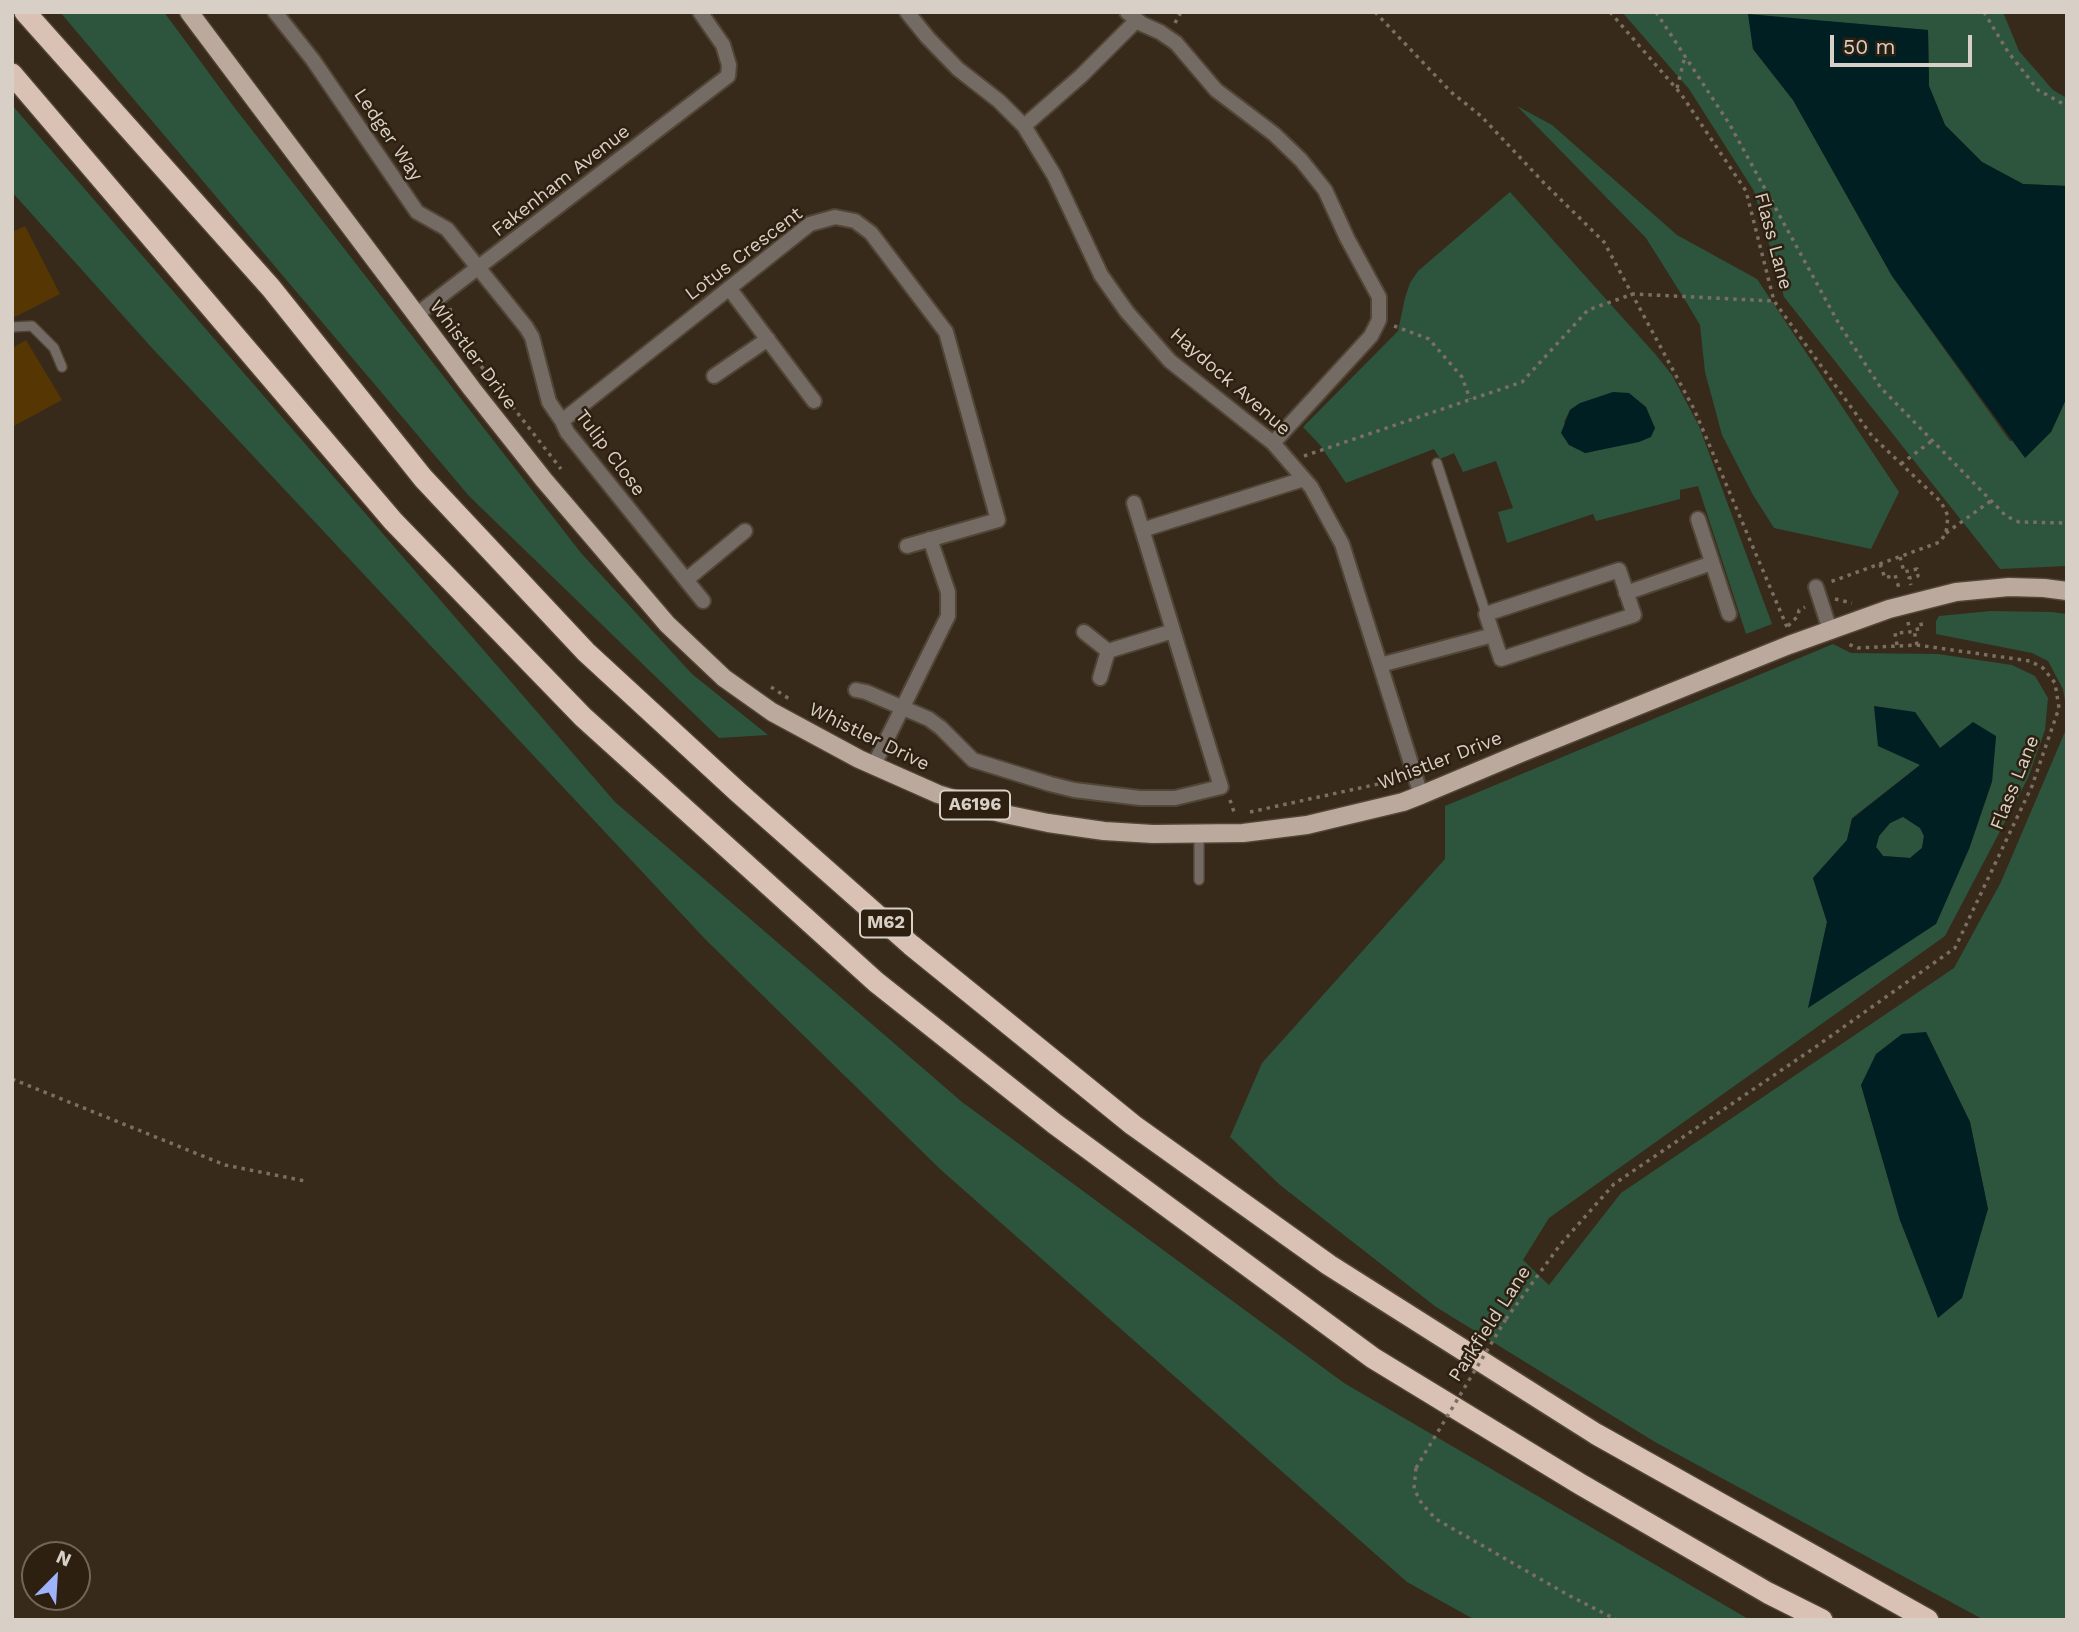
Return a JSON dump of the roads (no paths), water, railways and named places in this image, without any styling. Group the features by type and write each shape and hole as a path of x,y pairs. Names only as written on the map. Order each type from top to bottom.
{"highway":[{"name":"M62","path":"24,12 271,288 423,478 586,652 739,793 911,945 1133,1125 1329,1265 1596,1434 1928,1620"},
{"name":"M62","path":"12,74 393,521 583,717 876,982 1055,1124 1373,1358 1580,1484 1768,1593 1822,1620"}],"main road":[{"name":"Whistler Drive","path":"189,12 521,452 667,624 724,678 772,712 937,794 1024,818 1104,831 1153,834 1243,833 1307,825 1421,795 1533,747 1835,628 1904,604 1956,592 2009,587 2067,591"}],"street":[{"name":"Ledger Way","path":"275,12 313,60 417,212 447,229 480,268"},
{"name":"Fakenham Avenue","path":"416,315 728,76 729,65 723,45 700,12"},
{"name":"Haydock Avenue","path":"907,12 958,69 999,101 1024,127 1054,175 1101,275 1127,312 1170,361 1273,443 1311,487 1342,544 1421,795"},
{"path":"1024,127 1081,76 1132,16 1176,43 1216,90 1274,134 1301,160 1325,190 1379,297 1379,320 1371,336 1273,443"},
{"name":"Lotus Crescent","path":"562,421 810,224 835,217 855,221 871,233 946,332 998,520 930,539"},
{"name":"Tulip Close","path":"480,268 532,337 549,402 567,432 703,601"},
{"path":"729,288 814,401"},
{"path":"715,376 768,339"},
{"path":"1142,530 1304,479"},
{"path":"856,690 902,707 940,728 973,760 1074,790 1140,799 1175,798 1221,787 1134,503"},
{"path":"1698,520 1729,614"},
{"path":"686,580 745,531"},
{"path":"874,765 948,616 948,592 930,539 906,546"},
{"path":"1626,593 1712,564"},
{"path":"1619,570 1626,593 1633,615 1501,659 1486,614 1619,570"},
{"path":"1816,587 1835,628"},
{"path":"1108,651 1173,631"},
{"path":"1084,632 1108,651"},
{"path":"1380,665 1493,635"},
{"path":"1100,678 1108,651"}],"lane":[{"path":"12,327 32,326 54,348 62,367"},
{"path":"1437,463 1486,614"},
{"path":"1199,834 1199,880"}],"water":[{"path":"1748,14 1928,30 1929,86 1945,125 1982,162 2023,184 2067,186 2067,397 2051,432 2025,458 1892,276 1793,100 1753,49"},
{"path":"1613,392 1629,393 1646,407 1655,428 1651,437 1585,453 1569,445 1561,433 1570,410 1580,403"},
{"path":"1874,706 1915,712 1940,748 1973,722 1996,736 1992,781 1969,849 1936,924 1808,1008 1827,922 1813,878 1847,840 1852,819 1920,765 1878,746","holes":["1903,817 1920,828 1924,836 1922,848 1910,858 1883,856 1876,847 1879,836 1890,823"]},
{"path":"1926,1032 1970,1122 1988,1209 1962,1298 1938,1318 1900,1220 1861,1085 1876,1054 1902,1034"}]}
